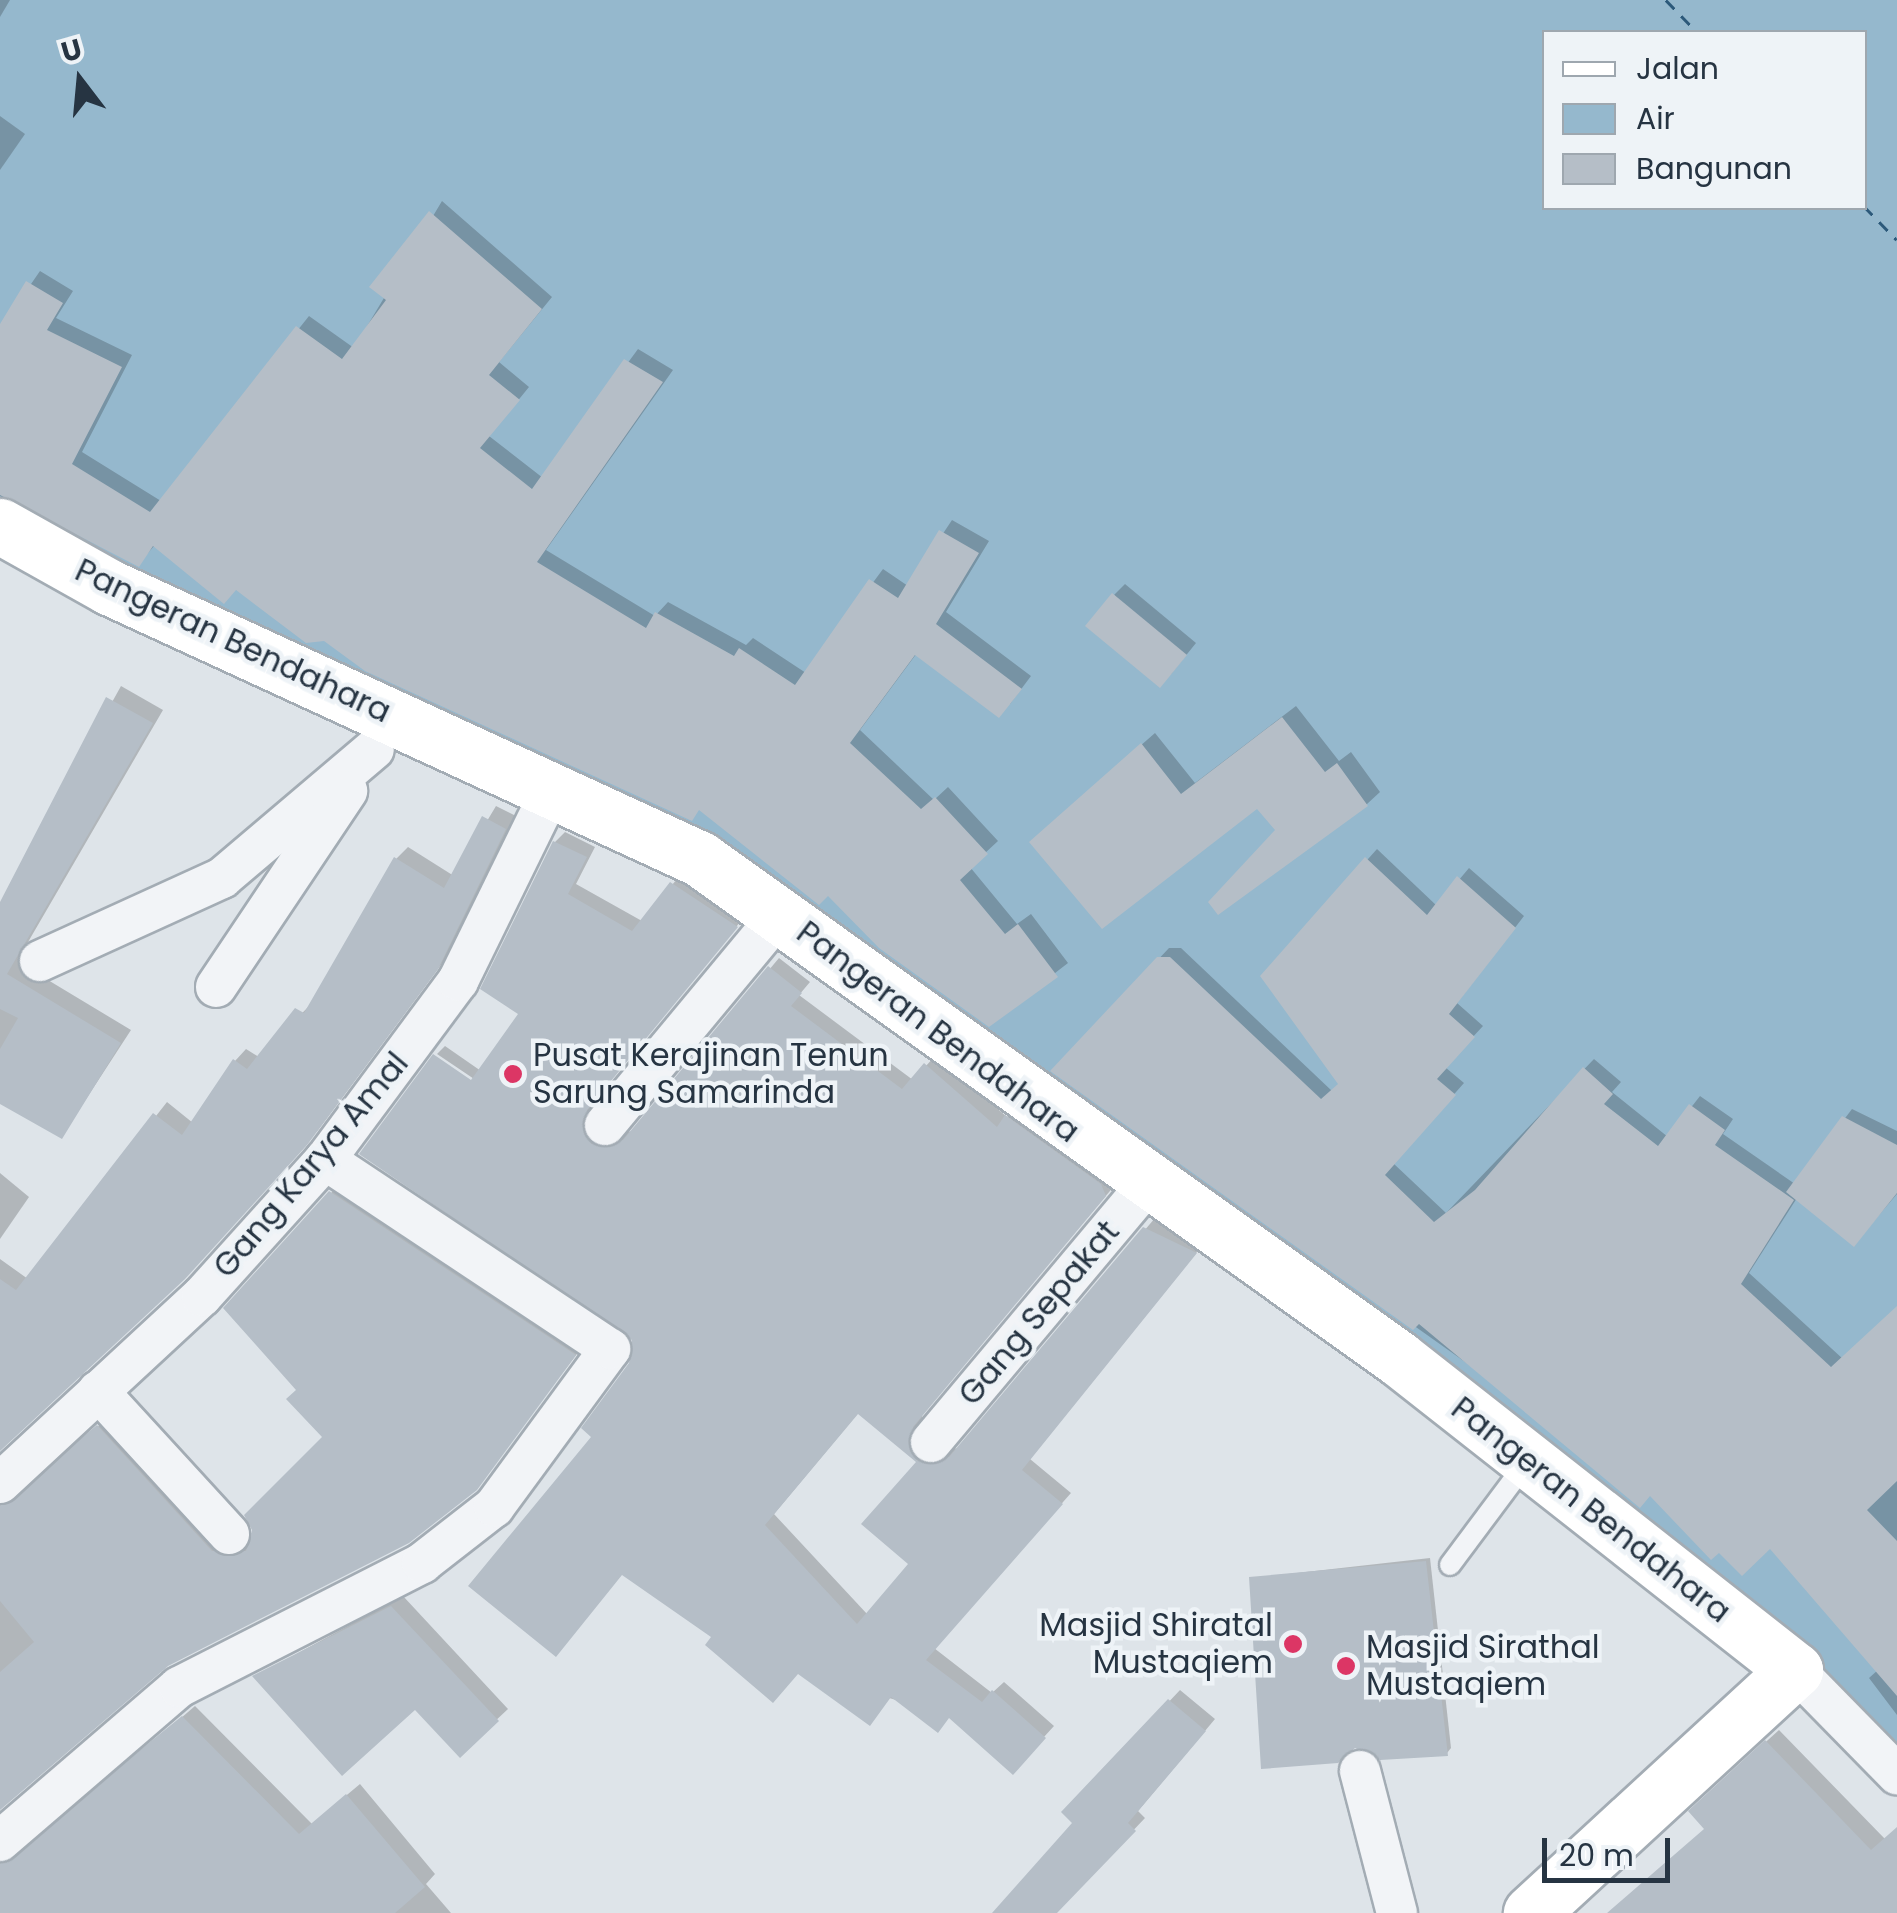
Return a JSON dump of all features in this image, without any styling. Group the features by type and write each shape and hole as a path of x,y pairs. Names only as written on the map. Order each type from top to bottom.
{"street":[{"name":"Pangeran Bendahara","path":"0,526 383,732 550,793 700,859 1147,1184 1398,1358 1795,1670"},
{"path":"40,961 222,878 383,732"},
{"path":"216,987 383,732"},
{"name":"Gang Karya Amal","path":"0,1482 202,1296 325,1160 458,981 550,793"},
{"path":"605,1125 780,914"},
{"path":"0,1841 178,1686 422,1564 494,1506 610,1349 325,1160"},
{"name":"Gang Sepakat","path":"931,1442 1147,1184"},
{"path":"98,1391 229,1534"},
{"path":"1531,1913 1795,1670 1897,1774"},
{"path":"1360,1771 1397,1913"}],"lane":[{"path":"1450,1565 1528,1460"}],"water":[{"path":"0,0 1897,0 1897,1754 690,838 0,511"}],"building":[{"path":"429,211 542,309 489,375 520,400 480,448 532,489 624,359 663,382 537,562 646,628 655,612 734,656 739,648 795,685 869,579 898,598 939,530 979,553 936,624 1022,689 999,718 915,655 850,743 921,809 935,797 988,854 960,880 1005,934 1018,924 1058,977 989,1027 879,948 828,896 819,905 699,810 692,821 365,671 324,641 306,643 236,590 224,604 153,546 139,567 0,495 0,324 26,281 63,303 47,330 122,367 72,464 150,512 296,326 342,359 386,300 369,287"},
{"path":"1112,593 1187,655 1160,688 1085,626"},
{"path":"106,697 153,723 7,974 121,1043 62,1139 0,1104 0,1049 18,1018 0,1009 0,902"},
{"path":"1282,717 1325,772 1337,763 1368,806 1218,915 1208,902 1275,830 1257,809 1102,929 1029,842 1141,743 1181,794"},
{"path":"482,816 506,829 438,969 307,1145 185,1279 0,1451 0,1279 16,1290 153,1113 182,1135 233,1059 247,1069 295,1008 304,1013 394,857 444,888"},
{"path":"553,841 587,857 568,894 632,931 670,882 738,927 587,1110 591,1144 623,1140 768,966 802,993 791,1006 902,1089 924,1063 997,1127 1005,1115 1101,1184 1106,1196 913,1427 917,1461 949,1457 1143,1227 1197,1253 1022,1470 1063,1504 926,1660 982,1702 992,1690 1046,1738 1013,1775 949,1718 938,1733 891,1697 870,1726 798,1674 773,1703 705,1645 711,1637 622,1575 556,1657 468,1586 591,1437 581,1428 629,1363 632,1340 359,1154 433,1054 471,1080 518,1014 480,989","holes":["858,1414 916,1462 861,1524 908,1564 857,1624 765,1525"]},
{"path":"1365,857 1427,915 1457,876 1516,928 1449,1014 1475,1037 1437,1079 1456,1095 1385,1175 1434,1222 1475,1190 1583,1067 1613,1094 1604,1104 1658,1146 1689,1104 1725,1130 1715,1145 1794,1200 1741,1284 1831,1367 1897,1306 1897,1481 1867,1510 1897,1541 1897,1696 1770,1549 1742,1576 1719,1553 1711,1560 1650,1496 1640,1508 1419,1324 1413,1330 1050,1071 1157,957 1170,957 1321,1099 1338,1084 1260,976"},
{"path":"1842,1116 1897,1145 1897,1193 1854,1247 1786,1192"},
{"path":"329,1191 576,1355 477,1490 409,1543 168,1666 0,1810 0,1672 34,1642 0,1601 0,1506 97,1425 212,1551 246,1551 252,1530 244,1515 322,1437 286,1399 296,1390 223,1308"},
{"name":"Masjid Sirathal Mustaqiem","path":"1426,1561 1448,1756 1380,1760 1355,1748 1338,1763 1261,1769 1249,1577"},
{"path":"391,1606 499,1721 460,1758 415,1710 342,1776 252,1676"},
{"path":"1168,1699 1206,1731 1128,1823 1136,1831 1057,1913 992,1913 1072,1823 1061,1812"},
{"path":"182,1716 299,1834 346,1794 425,1887 395,1913 0,1913 0,1864"},
{"path":"1765,1740 1871,1850 1897,1827 1897,1913 1607,1913 1704,1829 1688,1811"}],"ferry route":[{"path":"1666,0 1695,30"},
{"path":"1867,209 1897,240"}],"place":[{"name":"Pusat Kerajinan Tenun Sarung Samarinda","path":"513,1074"},
{"name":"Masjid Shiratal Mustaqiem","path":"1293,1644"},
{"name":"Masjid Sirathal Mustaqiem","path":"1346,1666"}]}
